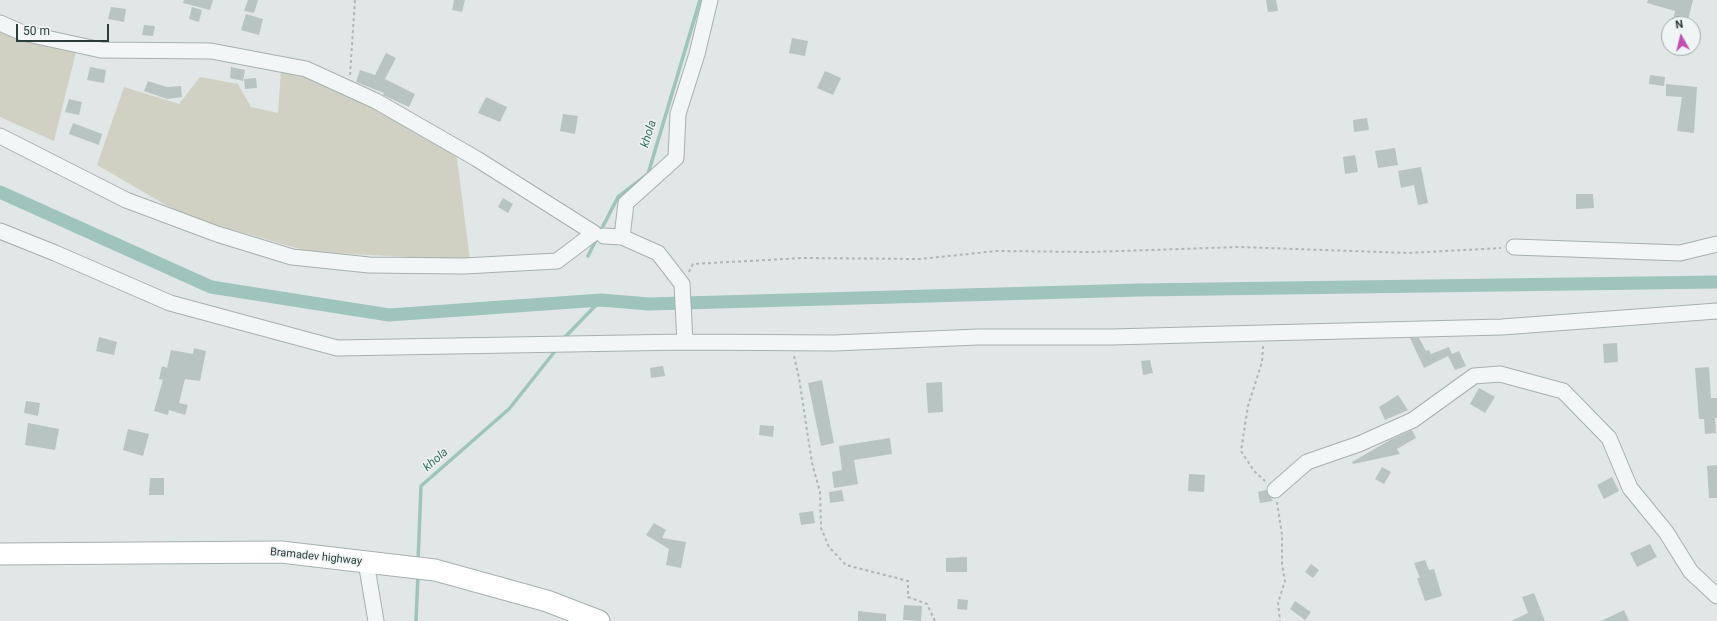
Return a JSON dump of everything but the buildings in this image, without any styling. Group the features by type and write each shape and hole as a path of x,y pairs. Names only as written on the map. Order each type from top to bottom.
{"street":[{"path":"622,237 626,204 676,158 678,114 697,54 710,0"},
{"path":"0,24 23,33 101,50 211,52 306,69 376,101 477,159 594,233 557,261 464,266 369,265 292,257 216,234 126,200 0,136"},
{"path":"0,232 55,253 170,303 337,348 685,342 834,343 978,337 1112,337 1502,327 1717,311"},
{"path":"604,236 622,237 658,253 682,284 685,342"},
{"path":"1514,247 1680,254 1717,244"},
{"path":"1275,490 1307,462 1359,444 1413,420 1474,376 1500,374 1563,391 1610,438 1630,488 1666,532 1691,572 1717,596"},
{"name":"Bramadev highway","path":"0,554 281,552 435,570 547,601 599,621"},
{"path":"375,563 376,621"}],"path":[{"path":"348,88 353,49 356,0"},
{"path":"682,284 693,264 802,258 920,259 996,251 1091,252 1239,247 1408,253 1514,247"},
{"path":"1264,333 1262,362 1248,406 1241,451 1254,471 1275,490 1282,535 1282,566 1285,581 1278,603 1280,621"},
{"path":"791,343 799,378 812,463 820,492 821,528 829,547 846,566 908,581 908,597 926,604 935,621"}],"shaded area":[{"path":"0,29 76,52 54,141 0,117"},
{"path":"281,70 344,89 456,151 470,260 310,252 185,216 97,165 124,87 179,104 200,77 238,84 251,107 278,113"}],"waterway":[{"name":"khola","path":"600,232 618,197 648,174 700,0"},
{"path":"0,192 211,287 389,315 601,300 649,304 1139,290 1717,282"},
{"name":"khola","path":"588,256 597,238"},
{"name":"khola","path":"565,337 601,300"},
{"name":"khola","path":"418,562 421,486 509,409 556,350"},
{"name":"khola","path":"416,621 418,574"}]}
